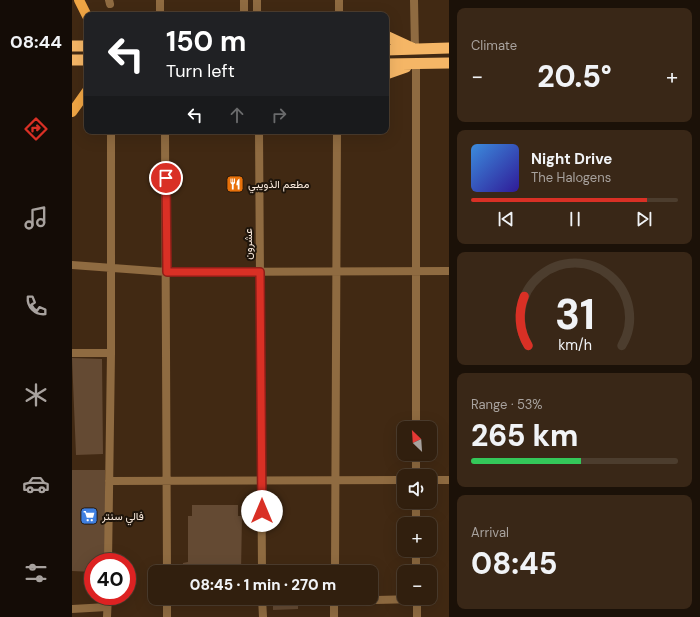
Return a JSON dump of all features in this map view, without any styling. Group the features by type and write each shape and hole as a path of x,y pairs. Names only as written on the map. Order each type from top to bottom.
{"highway":[{"path":"389,37 415,49"},
{"path":"72,46 84,46"},
{"path":"391,50 449,48"},
{"path":"72,60 84,60"},
{"path":"389,73 416,64"},
{"path":"390,65 449,64"}],"main road":[{"path":"79,0 85,12"},
{"path":"72,112 84,95"}],"street":[{"path":"160,0 160,12"},
{"path":"244,0 244,12"},
{"path":"257,0 257,12"},
{"path":"339,0 339,12"},
{"path":"414,0 415,49"},
{"path":"416,64 416,421"},
{"path":"108,553 111,353 111,134"},
{"path":"166,134 167,565"},
{"name":"عشرون","path":"258,134 262,565"},
{"path":"334,565 337,134"},
{"path":"72,265 167,272 449,271"},
{"path":"72,353 111,353"},
{"path":"109,482 397,480"},
{"path":"437,480 449,480"},
{"path":"378,599 397,598"},
{"path":"167,605 167,617"},
{"path":"262,605 263,617"},
{"path":"334,605 334,617"},
{"path":"416,605 416,617"},
{"path":"72,608 108,607 107,617"}],"building":[{"path":"72,358 102,359 103,454 76,455"},
{"name":"فالي سنتر","path":"72,470 105,470 105,553 84,553 84,572 72,571"},
{"path":"192,505 238,505 238,516 242,516 241,565 183,565 183,563 188,562 188,516 192,516"},
{"path":"273,605 298,605 298,609 273,610"}],"place":[{"name":"مطعم الذويبي","path":"235,184"},
{"name":"فالي سنتر","path":"89,516"}],"route":[{"path":"166,178 167,272 260,272 262,511"}]}
